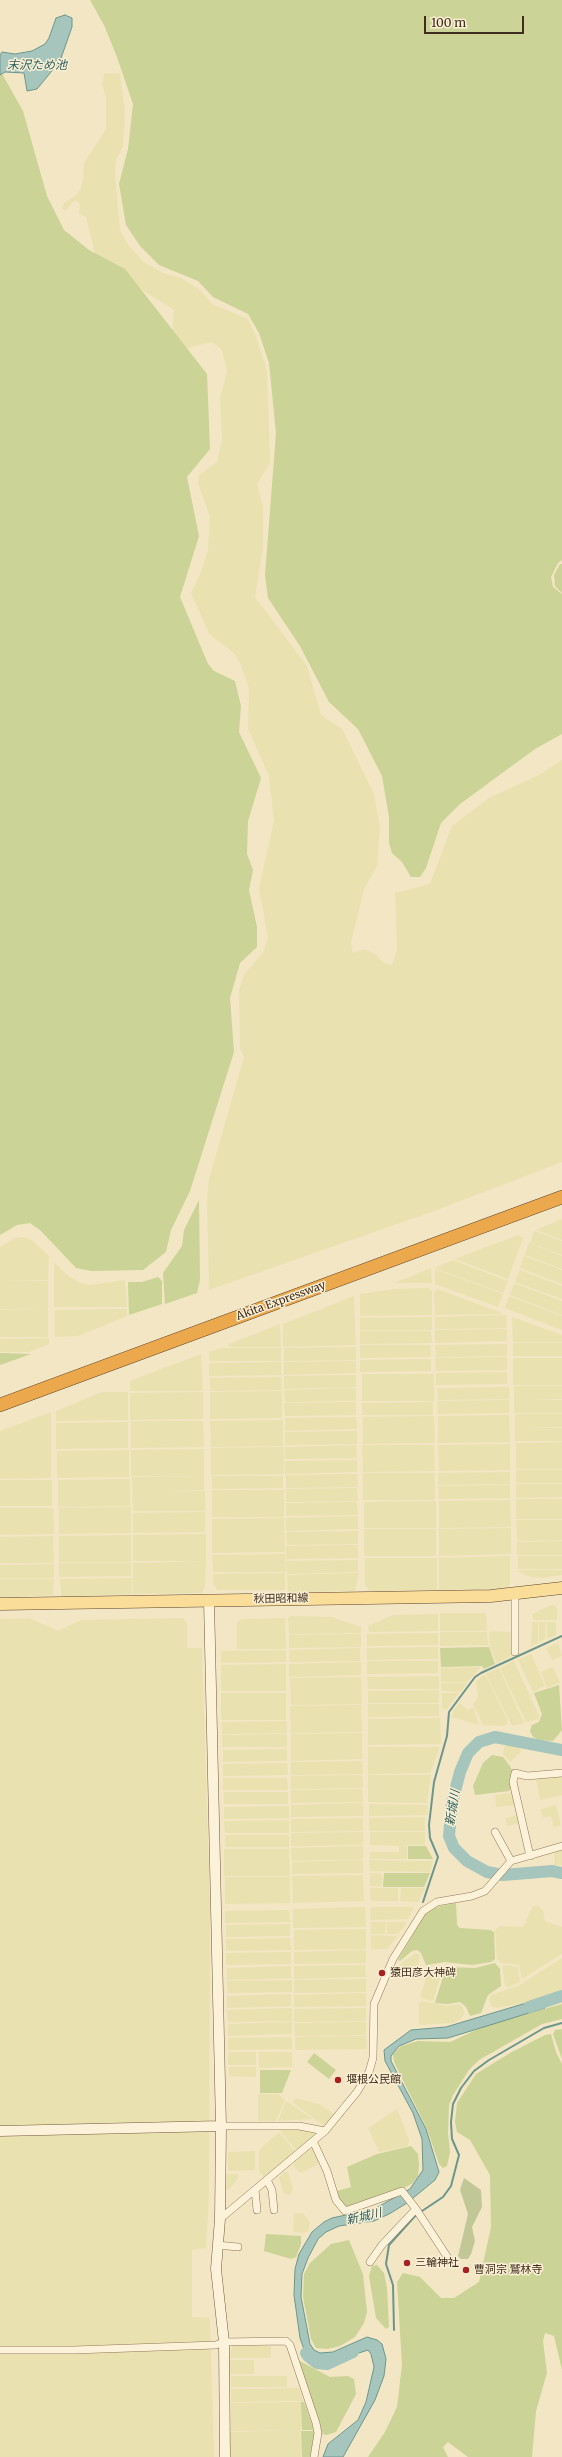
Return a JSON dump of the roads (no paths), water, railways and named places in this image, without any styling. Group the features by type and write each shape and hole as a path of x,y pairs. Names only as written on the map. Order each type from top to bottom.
{"highway":[{"name":"Akita Expressway","path":"0,1404 562,1197"}],"main road":[{"name":"秋田昭和線","path":"0,1604 422,1598 515,1594 562,1588"}],"street":[{"path":"514,1652 515,1594"},
{"path":"209,1601 221,2126 220,2218 216,2269 224,2342 225,2457"},
{"path":"530,1856 513,1782 515,1773 527,1776 562,1773"},
{"path":"495,1832 508,1863"},
{"path":"220,2218 325,2131 340,2115 369,2072 373,2058 374,2004 393,1959 423,1911 437,1902 472,1896 485,1891 508,1863 562,1846"},
{"path":"0,2131 221,2126 299,2126 325,2131"},
{"path":"313,2142 327,2172 336,2200 345,2211 353,2210 402,2191 417,2210 450,2261"},
{"path":"267,2180 272,2190 274,2210"},
{"path":"255,2190 257,2210"},
{"path":"370,2262 382,2245 417,2210"},
{"path":"217,2245 238,2247"},
{"path":"0,2350 216,2345 224,2342 286,2341 290,2345 316,2423 318,2433 314,2457"}],"water":[{"name":"末沢ため池","path":"65,15 72,18 72,27 60,61 37,89 27,91 24,73 5,72 0,75 0,55 2,52 15,54 32,51 45,44 49,38 56,18"},
{"path":"543,1998 545,2008 448,2038 416,2039 399,2046 391,2056 391,2061 426,2129 439,2172 435,2180 407,2203 389,2214 374,2221 339,2226 326,2232 318,2239 308,2258 302,2274 301,2297 310,2344 314,2350 320,2353 333,2352 367,2337 377,2340 382,2344 386,2359 384,2376 375,2400 343,2457 323,2457 328,2444 358,2420 366,2402 374,2367 371,2354 368,2350 328,2363 315,2363 306,2355 300,2338 294,2295 295,2269 299,2254 312,2232 324,2222 332,2218 374,2209 410,2189 423,2170 422,2139 413,2113 385,2061 384,2050 411,2030 446,2027"}],"waterway":[{"path":"423,1902 438,1857 430,1838 429,1825 434,1782 447,1736 449,1712 475,1677 562,1636"},
{"name":"新城川","path":"562,1750 495,1737 479,1742 468,1753 460,1772 452,1803 449,1836 454,1848 467,1861 487,1872 503,1875 552,1871 562,1873"},
{"name":"新城川","path":"529,2007 562,1996"},
{"path":"394,2330 393,2285 386,2264 389,2245 416,2215 443,2197 451,2186 459,2155 452,2139 451,2122 453,2104 461,2088 474,2071 489,2060 544,2028 562,2023"},
{"name":"新城川","path":"306,2353 317,2363 327,2364 353,2352"}],"place":[{"name":"猿田彦大神碑","path":"382,1973"},
{"name":"堰根公民館","path":"338,2080"},
{"name":"三輪神社","path":"407,2263"},
{"name":"曹洞宗 鷲林寺","path":"466,2270"}]}
